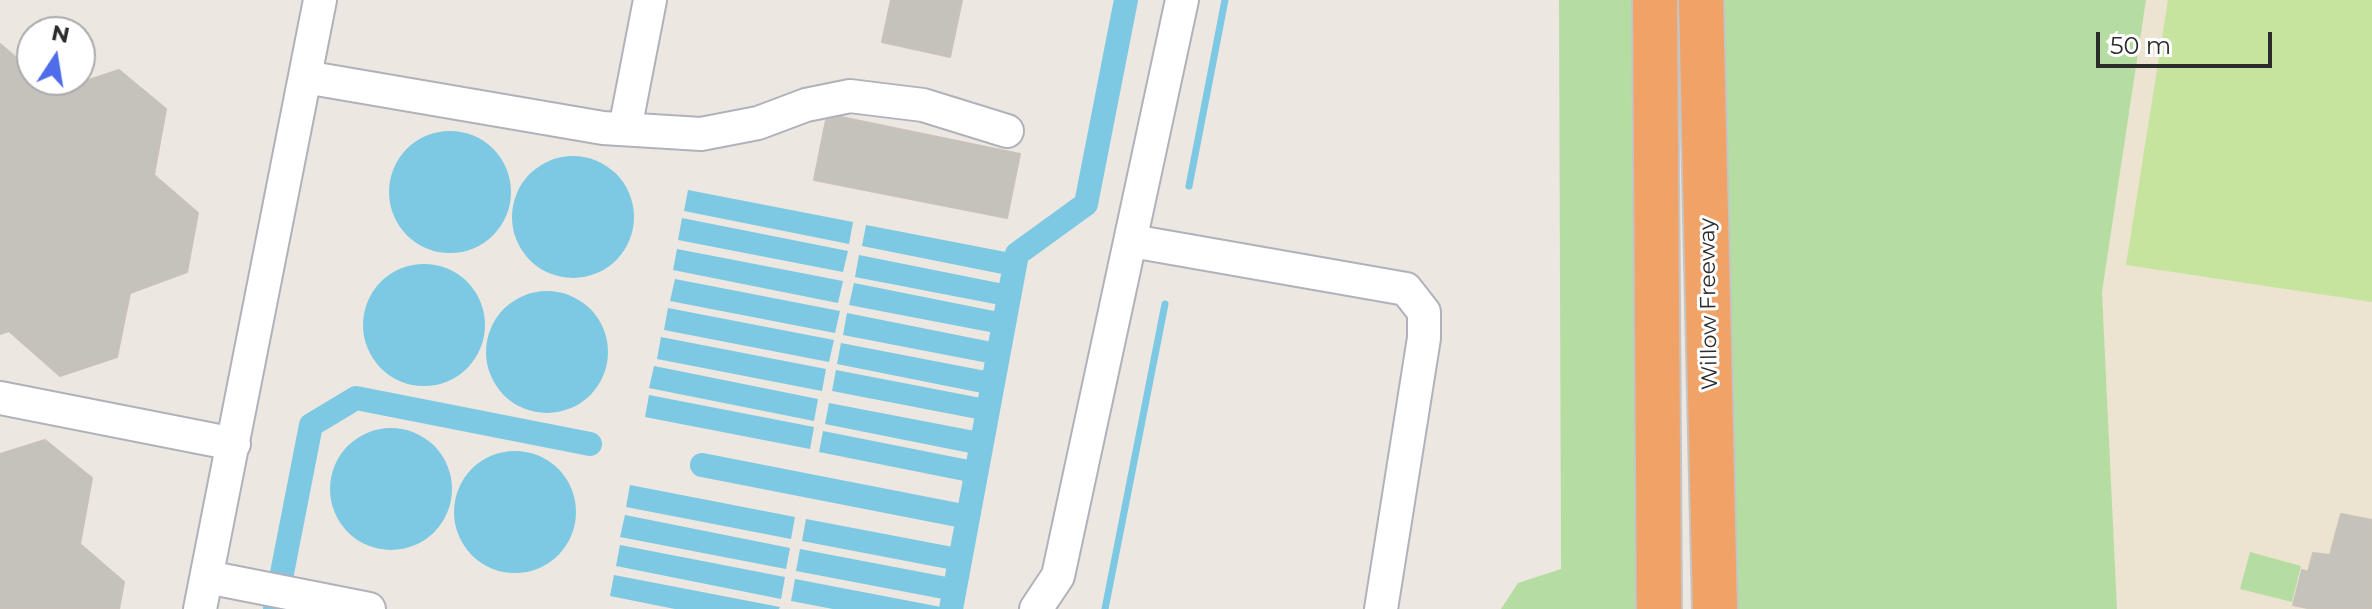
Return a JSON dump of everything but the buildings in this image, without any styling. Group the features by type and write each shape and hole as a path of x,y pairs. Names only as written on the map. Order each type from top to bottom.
{"highway":[{"path":"1655,0 1659,609"},
{"name":"Willow Freeway","path":"1701,0 1715,609"},
{"path":"1653,609 1658,538"}],"lane":[{"path":"200,609 320,0"},
{"path":"625,129 650,0"},
{"path":"1036,609 1058,576 1182,0"},
{"path":"305,77 625,129 701,134 758,123 806,105 850,96 923,105 1007,131"},
{"path":"1132,241 1406,289 1424,312 1424,338 1381,609"},
{"path":"0,398 234,444"},
{"path":"207,577 369,609"}],"shaded area":[{"path":"2146,0 2372,0 2372,609 2117,609 2102,292"}],"green space":[{"path":"1559,0 1655,0 1659,609 1501,609 1518,583 1561,569"},
{"path":"1701,0 2146,0 2102,292 2117,609 1715,609"},
{"path":"2168,0 2372,0 2372,302 2126,265"},
{"path":"2250,552 2301,566 2292,602 2240,589"}],"water":[{"path":"450,131 473,136 493,149 506,169 511,192 506,215 493,235 473,248 450,253 427,248 407,235 394,215 389,192 394,169 407,149 427,136"},
{"path":"573,156 596,161 616,174 629,194 634,217 629,240 616,260 596,273 573,278 550,273 530,260 517,240 512,217 517,194 530,174 550,161"},
{"path":"688,190 853,222 849,244 684,211"},
{"path":"682,218 848,251 843,272 678,240"},
{"path":"866,225 1011,253 1007,275 862,246"},
{"path":"677,249 843,281 838,303 673,270"},
{"path":"859,255 1004,284 1000,305 855,277"},
{"path":"424,264 447,269 467,282 480,302 485,325 480,348 467,368 447,381 424,386 401,381 381,368 368,348 363,325 368,302 381,282 401,269"},
{"path":"675,279 840,311 835,333 670,301"},
{"path":"854,283 999,312 995,333 849,305"},
{"path":"547,291 570,296 590,309 603,329 608,352 603,375 590,395 570,408 547,413 524,408 504,395 491,375 486,352 491,329 504,309 524,296"},
{"path":"668,308 834,340 829,362 664,330"},
{"path":"847,313 992,342 988,363 843,335"},
{"path":"661,337 826,369 822,391 657,359"},
{"path":"841,343 986,371 982,393 837,364"},
{"path":"654,366 818,399 814,421 649,388"},
{"path":"836,370 981,398 977,419 832,391"},
{"path":"649,395 814,427 810,449 645,417"},
{"path":"829,403 975,431 970,453 825,424"},
{"path":"391,428 414,433 434,446 447,466 452,489 447,512 434,532 414,545 391,550 368,545 348,532 335,512 330,489 335,466 348,446 368,433"},
{"path":"823,431 969,460 964,481 819,452"},
{"path":"515,451 538,456 558,469 571,489 576,512 571,535 558,555 538,568 515,573 492,568 472,555 459,535 454,512 459,489 472,469 492,456"},
{"path":"630,485 795,517 791,539 626,507"},
{"path":"625,515 790,548 786,569 620,537"},
{"path":"806,519 953,547 948,569 802,541"},
{"path":"620,545 785,577 781,599 616,566"},
{"path":"800,549 947,577 943,599 796,571"},
{"path":"614,575 780,607 675,609 610,596"},
{"path":"795,579 941,609 833,609 791,601"}],"waterway":[{"path":"951,609 1017,254 1086,204 1126,0"},
{"path":"1189,186 1225,0"},
{"path":"1105,609 1165,304"},
{"path":"275,609 311,425 356,398 590,444"},
{"path":"702,465 968,517"}]}
